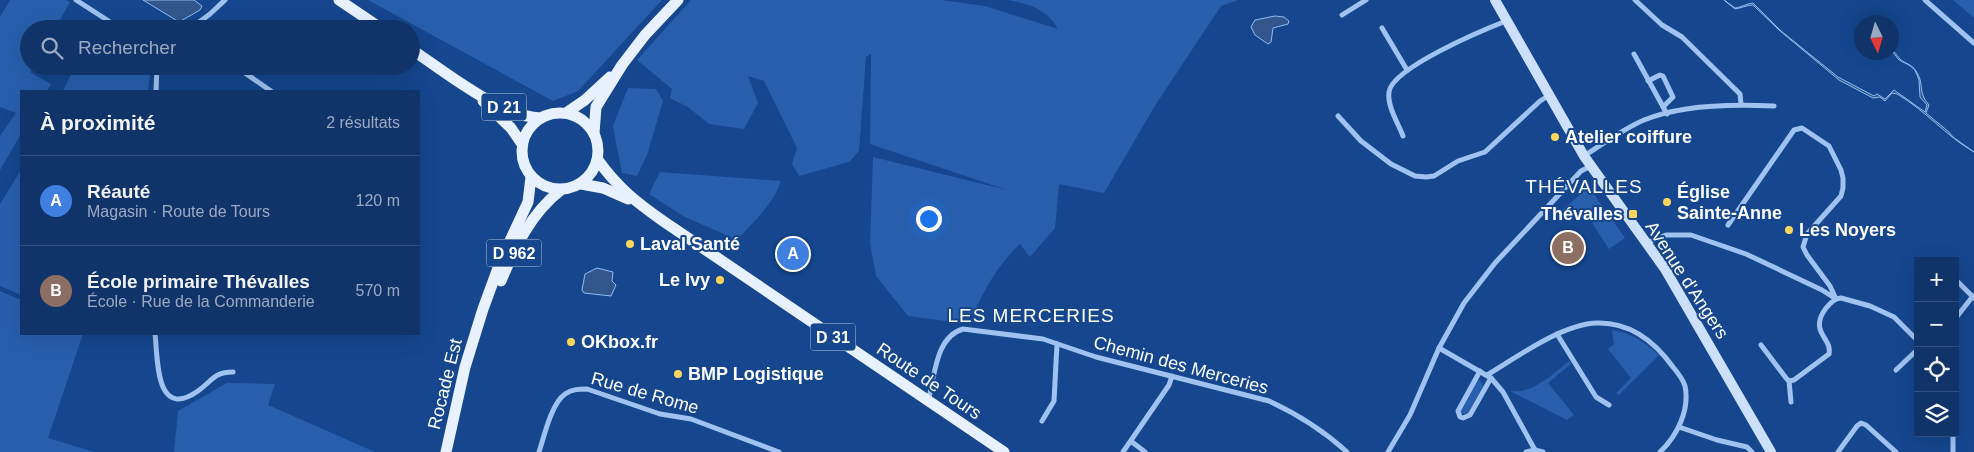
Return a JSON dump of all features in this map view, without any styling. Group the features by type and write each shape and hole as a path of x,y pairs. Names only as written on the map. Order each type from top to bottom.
{"main road":[{"path":"339,0 369,20"},
{"path":"594,133 596,107 622,66 645,35 678,0"},
{"name":"D 21","path":"420,55 468,88 518,114 530,118 541,118"},
{"path":"566,113 585,100 622,66"},
{"name":"D 21","path":"468,88 511,128 522,144"},
{"path":"558,113 566,113 578,117 594,133 598,142 598,160 591,175 581,184 561,190 540,184 531,177 524,162 522,144 529,129 541,118 558,113"},
{"name":"Route de Tours","path":"598,160 613,181 636,202 1004,452"},
{"name":"Rocade Est","path":"446,452 465,367 501,260 528,202 531,177"},
{"name":"Route de Tours","path":"581,184 603,188 636,202"},
{"name":"Rocade Est","path":"478,325 488,311 508,264 526,229 541,208 561,190"}],"street":[{"path":"76,0 107,20"},
{"path":"201,20 225,0"},
{"path":"1342,15 1366,0"},
{"name":"Avenue d'Angers","path":"1494,0 1584,156 1665,269 1771,452"},
{"path":"1635,0 1662,25 1682,37 1740,94 1741,104"},
{"path":"1925,0 1974,43"},
{"path":"1403,136 1389,101 1389,90 1393,82 1407,70 1458,41 1506,21"},
{"path":"1382,28 1407,70"},
{"path":"1634,54 1667,114"},
{"path":"156,90 157,75"},
{"path":"248,75 270,90"},
{"path":"1648,81 1660,75 1663,76 1673,97 1663,107"},
{"path":"1338,116 1361,141 1391,164 1415,176 1426,177 1434,176 1458,161 1485,152 1540,101 1548,96"},
{"path":"1584,156 1644,120 1719,105 1774,106"},
{"path":"1728,225 1794,130 1802,128 1829,146 1841,170 1843,188 1841,196 1807,234 1803,247 1807,256 1830,286 1836,299"},
{"path":"1388,452 1410,415 1439,348 1464,303 1495,263 1581,171 1591,166"},
{"path":"1646,243 1666,235 1691,235 1746,254 1822,290 1836,299"},
{"path":"1959,283 1973,298 1959,314"},
{"path":"1789,381 1794,380 1829,354 1830,347 1820,328 1820,320 1824,311 1836,299 1841,298 1870,306 1894,317 1914,337"},
{"path":"1480,371 1458,411 1460,417 1463,418 1470,415 1489,376 1557,334 1566,329 1597,323 1621,325 1654,343 1683,379 1686,398 1683,417 1679,427 1660,452"},
{"name":"Chemin des Merceries","path":"928,402 940,352 947,338 954,331 963,328 1043,339 1096,357 1277,405 1292,412 1335,441 1347,452"},
{"path":"1557,334 1596,397 1609,405"},
{"path":"155,335 160,384 165,393 172,398 185,398 197,392 222,372 233,372"},
{"path":"1042,421 1054,401 1057,344"},
{"path":"1760,346 1789,381 1790,402"},
{"path":"1439,348 1489,376 1503,392 1536,450"},
{"path":"1896,370 1914,353"},
{"path":"1123,452 1132,442 1169,385 1172,376"},
{"name":"Rue de Rome","path":"539,452 553,412 564,395 575,389 587,389 660,414 691,419 778,452"},
{"path":"1838,452 1861,423 1866,425 1896,452"},
{"path":"1679,427 1717,440 1747,447 1752,452"},
{"path":"1953,437 1953,452"},
{"path":"1132,442 1145,452"},
{"path":"1526,452 1536,450 1543,452"}],"shaded area":[{"path":"10,0 66,0 70,2 60,20 20,20 20,75 35,75 51,84 48,90 20,90 20,136 0,170 0,136 16,113 0,107 0,17"},
{"path":"143,0 194,0 202,6 200,10 182,20 176,20"},
{"path":"368,0 662,0 578,91 553,101 420,28 420,20 405,20"},
{"path":"691,0 941,0 985,6 1058,29 1049,17 1038,9 1009,0 1238,0 1221,6 1156,104 1104,193 1059,184 1055,228 1030,257 1020,244 1011,253 990,281 968,324 908,316 876,276 870,243 873,157 1007,190 870,144 871,54 866,57 859,151 849,162 799,176 792,164 797,148 764,81 748,76 758,103 744,129 709,124 688,107 670,98 672,89 637,60"},
{"path":"1724,0 1735,8 1753,3 1781,31 1838,77 1874,96 1877,94 1885,99 1894,90 1925,112 1927,105 1920,97 1919,80 1915,70 1899,60 1899,58 1913,67 1916,71 1919,76 1923,96 1929,105 1926,113 1953,137 1974,152 1964,146 1907,100 1897,94 1892,93 1885,101 1880,97 1873,98 1839,80 1779,30 1753,5 1735,9"},
{"path":"1953,0 1974,0 1974,18"},
{"path":"1275,16 1284,17 1289,21 1288,24 1273,28 1271,42 1268,44 1255,35 1251,27 1255,20"},
{"path":"71,75 150,75 148,90 63,90"},
{"path":"628,88 656,89 663,101 647,155 637,176 622,173 613,126"},
{"path":"20,172 20,295 0,286 0,204"},
{"path":"660,172 781,181 778,190 768,205 737,240 683,216 649,194"},
{"path":"1589,187 1605,210 1591,220 1582,209 1568,219 1562,210"},
{"path":"1607,212 1625,238 1609,249 1592,223"},
{"path":"597,268 613,272 612,281 616,285 611,296 584,293 582,290 585,274"},
{"path":"0,291 20,300 20,335 83,335 48,438 94,452 0,452"},
{"path":"1612,330 1625,333 1637,339 1659,355 1619,395 1616,393 1631,378 1608,349 1614,344"},
{"path":"1569,361 1571,364 1548,383 1574,415 1567,420 1510,391 1526,390 1534,387"},
{"path":"1480,380 1483,386 1468,413 1461,414 1461,410 1476,382"},
{"path":"227,383 275,384 268,405 375,452 174,452 178,411"}],"place":[{"name":"Atelier coiffure","path":"1555,137"},
{"name":"Église Sainte-Anne","path":"1667,202"},
{"name":"Thévalles","path":"1633,214"},
{"name":"Les Noyers","path":"1789,230"},
{"name":"Laval Santé","path":"630,244"},
{"name":"École primaire Thévalles","path":"1568,248"},
{"name":"Réauté","path":"793,254"},
{"name":"Le Ivy","path":"720,280"},
{"name":"OKbox.fr","path":"571,342"},
{"name":"BMP Logistique","path":"678,374"}],"district":[{"name":"THÉVALLES","path":"1584,186"},
{"name":"LES MERCERIES","path":"1031,315"}]}
